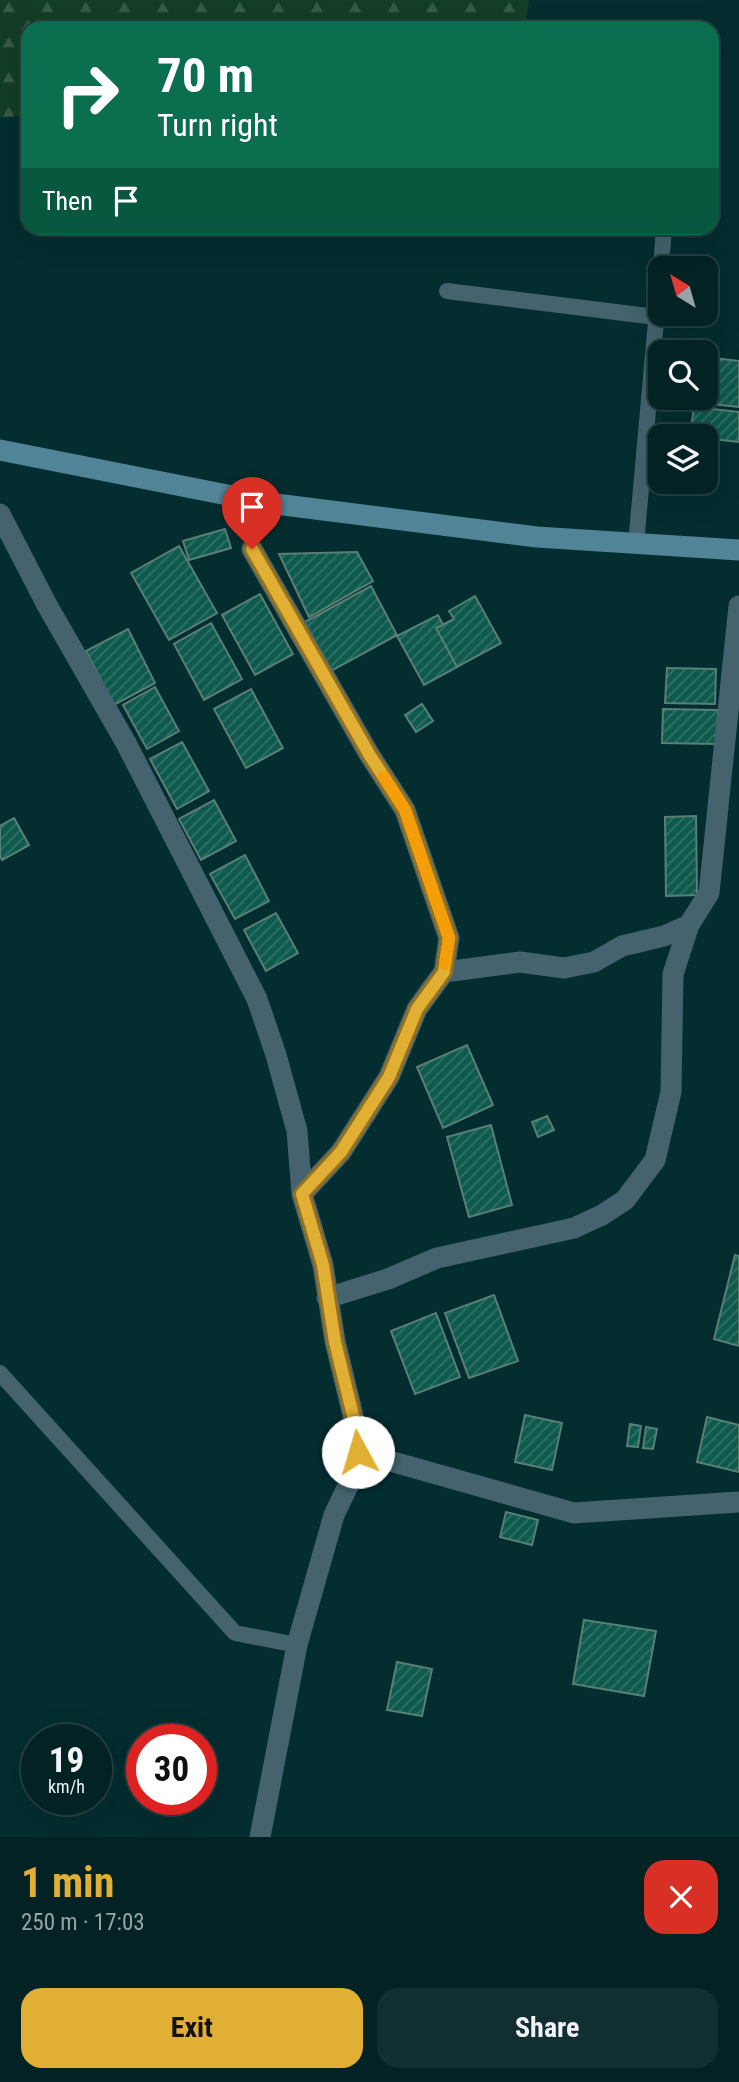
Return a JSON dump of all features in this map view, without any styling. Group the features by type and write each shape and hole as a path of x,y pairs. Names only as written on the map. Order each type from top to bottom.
{"street":[{"path":"0,450 268,503 537,537 739,551"},
{"path":"0,514 53,617 126,743 257,999 297,1132 302,1194 323,1265 343,1377 358,1436 356,1469 334,1515 297,1645 260,1837"},
{"path":"252,549 369,754 405,810 449,938 444,972 417,1009 389,1077 341,1152 302,1194"},
{"path":"327,1298 388,1279 437,1258 574,1228 625,1200 655,1160 671,1092 673,974 689,925 709,893 739,606"},
{"path":"444,972 520,962 564,968 594,962 622,946 664,936 689,925"},
{"path":"358,1452 574,1513 739,1502"}],"lane":[{"path":"662,256 663,235"},
{"path":"447,291 648,316"},
{"path":"636,544 655,326"},
{"path":"0,1373 235,1633 297,1645"}],"green space":[{"path":"0,0 529,0 526,21 21,21 21,116 0,117"}],"building":[{"path":"718,359 739,361 739,407 718,405"},
{"path":"694,410 739,412 739,442 718,440 718,424 692,424"},
{"path":"225,529 231,548 189,560 183,541"},
{"path":"179,546 217,613 169,640 131,573"},
{"path":"357,552 373,581 309,617 279,554"},
{"path":"371,586 397,635 331,671 305,622"},
{"path":"260,594 293,654 255,675 222,615"},
{"path":"475,596 501,643 457,667 436,628 454,619 449,611"},
{"path":"438,615 443,625 436,628 457,667 424,685 397,636"},
{"path":"211,623 242,679 204,700 174,644"},
{"path":"128,629 155,683 114,705 86,651"},
{"path":"667,668 716,669 715,704 665,703"},
{"path":"155,687 179,731 147,749 123,705"},
{"path":"251,689 283,748 246,768 214,709"},
{"path":"422,704 433,721 416,732 405,715"},
{"path":"663,709 718,710 717,744 662,743"},
{"path":"182,742 209,791 177,809 150,759"},
{"path":"214,800 236,841 201,860 179,819"},
{"path":"696,816 697,895 666,896 665,817"},
{"path":"14,818 29,845 2,860 0,826"},
{"path":"245,855 269,901 235,919 210,874"},
{"path":"276,913 298,953 266,971 244,930"},
{"path":"467,1045 493,1105 443,1128 417,1067"},
{"path":"547,1116 554,1130 538,1137 532,1122"},
{"path":"491,1125 512,1205 469,1217 447,1137"},
{"path":"735,1255 739,1256 739,1346 714,1339"},
{"path":"494,1295 518,1361 469,1378 445,1313"},
{"path":"436,1313 460,1377 415,1394 391,1331"},
{"path":"525,1415 562,1423 552,1470 515,1462"},
{"path":"707,1417 739,1425 739,1472 697,1462"},
{"path":"630,1424 641,1426 638,1447 627,1446"},
{"path":"646,1427 657,1429 653,1449 643,1448"},
{"path":"506,1512 538,1520 532,1545 500,1537"},
{"path":"584,1620 656,1631 644,1696 573,1684"},
{"path":"397,1662 432,1669 422,1716 387,1710"}],"slow traffic":[{"path":"384,777 405,810 449,938 445,964"}],"route":[{"path":"252,549 369,754 405,810 449,938 444,972 417,1009 389,1077 341,1152 302,1194 323,1265 335,1342 358,1436 358,1452"}]}
